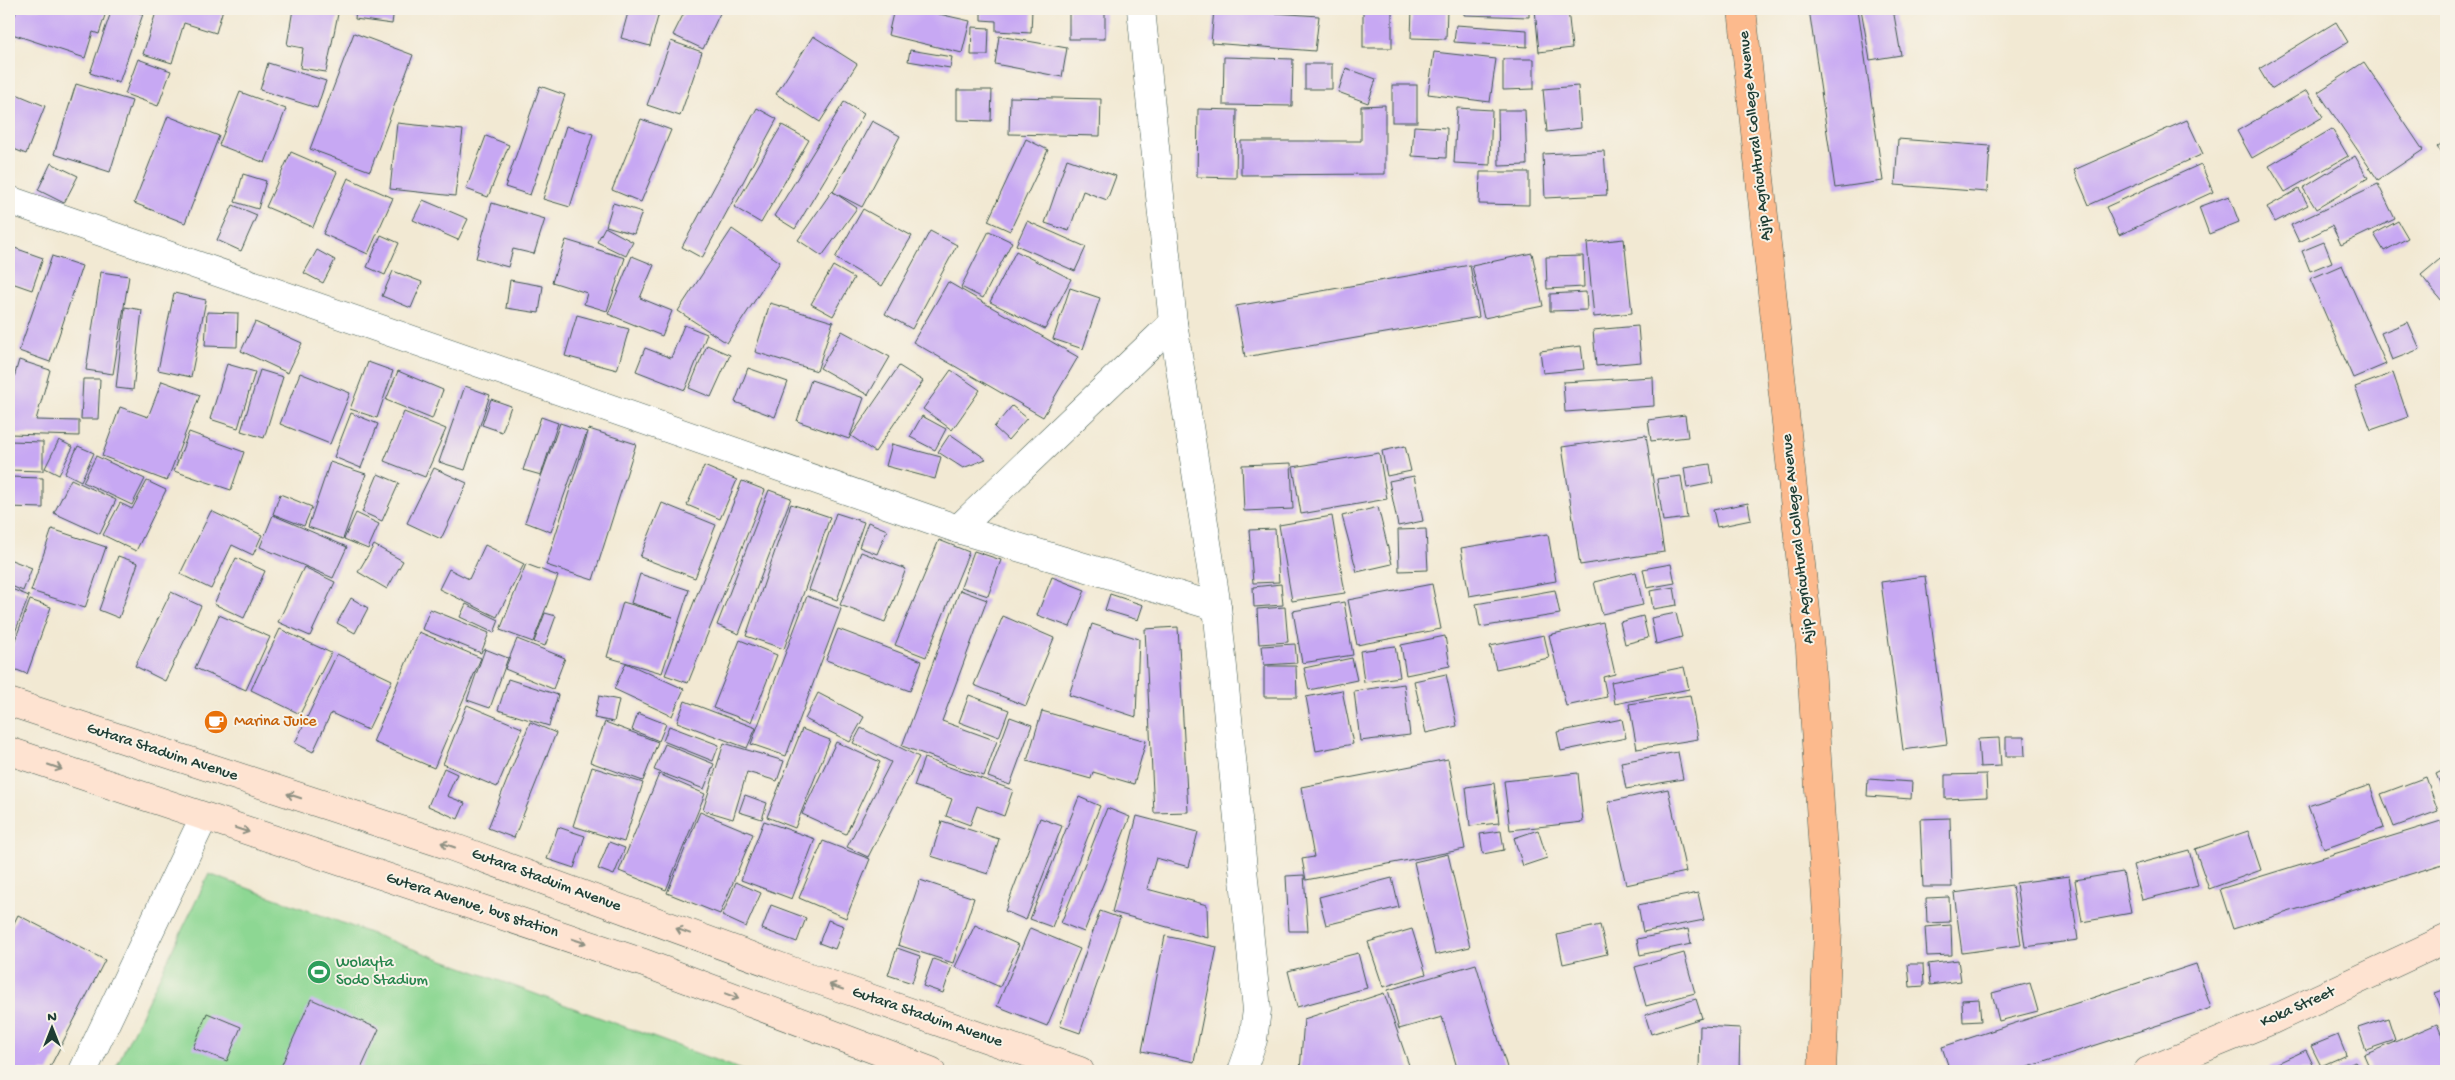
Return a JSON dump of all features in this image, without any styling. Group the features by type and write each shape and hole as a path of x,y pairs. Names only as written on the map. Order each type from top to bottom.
{"main road":[{"name":"Ajip Agricultural College Avenue","path":"1742,9 1810,649 1828,930 1822,1071"},
{"name":"Gutara Staduim Avenue","path":"9,702 447,845 792,971 1080,1071"},
{"name":"Gutera Avenue, bus station","path":"9,751 644,963 931,1071"},
{"name":"Koka Street","path":"2148,1071 2272,1020 2446,940"}],"street":[{"path":"1141,9 1172,323 1217,607 1256,1010 1253,1040 1242,1071"},
{"path":"9,200 958,528 1217,607"},
{"path":"958,528 1172,323"},
{"path":"83,1071 204,817"}],"green space":[{"name":"Wolayta Sodo Stadium","path":"209,874 745,1071 114,1071"}],"building":[{"path":"17,9 107,9 99,34 93,32 85,58 9,33"},
{"path":"112,9 127,9 143,14 119,83 90,73"},
{"path":"157,9 180,13 181,9 223,9 216,33 184,23 172,63 143,54"},
{"path":"293,9 339,9 326,72 300,68 303,48 287,45"},
{"path":"356,9 394,9 392,24 355,19"},
{"path":"629,9 660,9 650,46 621,38"},
{"path":"686,9 722,9 703,49 673,35"},
{"path":"894,9 917,9 970,21 962,53 888,35"},
{"path":"981,9 1032,9 1031,33 996,31 996,21 981,20"},
{"path":"1069,9 1105,9 1105,39 1069,39"},
{"path":"1177,9 1202,9 1202,13 1176,12"},
{"path":"1214,9 1319,16 1315,51 1211,43"},
{"path":"1363,9 1392,9 1392,48 1363,48"},
{"path":"1412,9 1447,9 1446,39 1411,38"},
{"path":"1464,9 1529,9 1529,17 1464,15"},
{"path":"1535,9 1568,9 1572,48 1539,52"},
{"path":"1809,9 1858,9 1883,181 1835,188"},
{"path":"1861,9 1893,9 1901,55 1870,60"},
{"path":"2336,22 2348,42 2271,89 2259,69"},
{"path":"1456,25 1527,30 1527,47 1454,42"},
{"path":"972,27 989,28 988,55 971,55"},
{"path":"354,33 413,55 370,171 310,149"},
{"path":"813,36 857,64 820,122 776,94"},
{"path":"999,36 1067,48 1062,77 995,64"},
{"path":"9,37 14,39 9,52"},
{"path":"671,41 702,52 680,116 647,105"},
{"path":"910,50 952,57 950,68 908,61"},
{"path":"1434,52 1496,59 1490,102 1428,94"},
{"path":"1224,57 1293,59 1292,106 1223,105"},
{"path":"138,59 171,71 158,106 125,94"},
{"path":"1503,59 1534,59 1534,89 1503,90"},
{"path":"2364,62 2423,150 2378,180 2318,92"},
{"path":"268,63 326,81 317,108 260,90"},
{"path":"1305,64 1332,64 1332,89 1305,89"},
{"path":"1346,68 1376,79 1368,103 1338,92"},
{"path":"76,84 132,101 110,172 54,154"},
{"path":"1392,85 1417,85 1417,122 1392,122"},
{"path":"540,86 565,95 530,195 505,187"},
{"path":"1578,86 1581,128 1547,132 1543,89"},
{"path":"957,90 992,90 991,121 957,120"},
{"path":"2307,90 2323,117 2252,158 2237,131"},
{"path":"9,91 45,106 26,154 9,147"},
{"path":"240,92 286,109 265,163 219,145"},
{"path":"1010,97 1101,99 1100,136 1009,134"},
{"path":"844,102 864,114 795,229 774,216"},
{"path":"1385,105 1385,174 1241,175 1241,141 1361,141 1361,106"},
{"path":"757,108 777,119 702,258 682,247"},
{"path":"1457,108 1492,110 1490,165 1454,163"},
{"path":"1198,109 1237,110 1236,178 1197,177"},
{"path":"1498,110 1525,110 1527,165 1499,166"},
{"path":"168,116 219,136 185,223 134,203"},
{"path":"641,119 671,130 641,202 612,190"},
{"path":"2187,120 2203,154 2089,205 2074,170"},
{"path":"872,121 900,136 862,207 833,192"},
{"path":"397,123 463,130 455,196 390,189"},
{"path":"782,125 809,140 761,223 734,207"},
{"path":"566,126 593,134 570,207 543,199"},
{"path":"1414,126 1447,128 1446,158 1412,156"},
{"path":"2332,129 2348,156 2285,192 2269,166"},
{"path":"486,136 509,145 488,197 466,189"},
{"path":"1026,139 1048,150 1010,231 988,221"},
{"path":"1898,139 1990,146 1987,192 1895,185"},
{"path":"2446,140 2446,159 2437,147"},
{"path":"1604,151 1607,195 1545,198 1543,154"},
{"path":"291,152 337,172 313,227 266,207"},
{"path":"2355,156 2368,178 2316,209 2303,188"},
{"path":"1067,159 1116,176 1107,200 1083,191 1069,231 1045,223"},
{"path":"51,163 78,176 64,203 38,190"},
{"path":"2201,164 2213,192 2119,235 2106,207"},
{"path":"1480,172 1529,172 1529,205 1479,204"},
{"path":"243,174 266,181 258,209 235,202"},
{"path":"348,178 393,198 368,254 323,234"},
{"path":"2378,184 2395,219 2341,245 2332,226 2299,242 2291,225"},
{"path":"2299,189 2308,205 2275,222 2267,207"},
{"path":"832,191 857,208 822,256 798,240"},
{"path":"2229,196 2239,222 2209,234 2199,207"},
{"path":"423,200 468,219 458,240 413,220"},
{"path":"492,203 545,219 534,254 513,249 508,267 476,258"},
{"path":"613,203 642,212 634,234 606,226"},
{"path":"233,205 257,215 241,251 217,240"},
{"path":"863,209 912,236 882,286 835,258"},
{"path":"1027,221 1086,247 1075,271 1016,245"},
{"path":"2398,221 2408,238 2384,251 2374,234"},
{"path":"605,227 633,242 626,256 597,242"},
{"path":"732,229 780,262 727,343 678,311"},
{"path":"930,231 957,245 912,329 885,314"},
{"path":"989,231 1012,242 983,298 961,287"},
{"path":"381,235 399,243 385,275 367,267"},
{"path":"1624,239 1632,313 1594,317 1587,243"},
{"path":"566,240 625,258 607,311 584,304 587,293 552,282"},
{"path":"2324,242 2332,262 2310,271 2302,251"},
{"path":"9,246 43,258 32,290 9,282"},
{"path":"317,250 335,260 323,283 304,273"},
{"path":"1016,251 1071,279 1045,329 990,302"},
{"path":"1532,253 1543,306 1484,318 1472,266"},
{"path":"2446,254 2446,297 2442,301 2421,275"},
{"path":"52,256 82,266 50,362 19,351"},
{"path":"632,256 654,265 640,298 672,311 662,336 608,314"},
{"path":"1583,256 1584,287 1547,289 1546,257"},
{"path":"1470,265 1479,317 1245,357 1236,306"},
{"path":"2342,265 2386,364 2353,378 2310,279"},
{"path":"833,266 854,278 833,316 811,304"},
{"path":"393,271 422,282 411,308 382,296"},
{"path":"101,272 129,276 113,374 86,370"},
{"path":"510,280 543,286 539,313 506,308"},
{"path":"948,282 1078,357 1043,417 913,342"},
{"path":"1070,288 1100,298 1083,349 1053,339"},
{"path":"1586,292 1587,310 1550,311 1550,294"},
{"path":"174,293 206,300 191,377 158,370"},
{"path":"770,303 833,322 817,371 755,352"},
{"path":"125,307 142,310 133,390 116,388"},
{"path":"207,312 238,313 237,347 205,346"},
{"path":"577,315 629,329 617,370 565,356"},
{"path":"255,322 302,343 288,373 241,351"},
{"path":"2408,322 2420,349 2392,360 2381,333"},
{"path":"684,325 707,334 685,390 636,371 645,348 671,358"},
{"path":"1638,326 1641,362 1596,366 1593,330"},
{"path":"842,331 890,357 868,395 820,368"},
{"path":"707,345 730,355 711,397 689,388"},
{"path":"1581,346 1584,369 1543,373 1540,351"},
{"path":"19,360 50,370 36,420 79,421 79,436 9,434 9,395"},
{"path":"368,362 393,371 377,418 350,409"},
{"path":"227,364 255,372 238,428 210,419"},
{"path":"899,366 923,381 875,452 851,436"},
{"path":"748,368 788,382 775,417 735,402"},
{"path":"260,370 283,377 264,438 241,431"},
{"path":"951,370 980,390 952,430 923,409"},
{"path":"398,371 443,390 432,419 386,400"},
{"path":"300,373 350,393 330,444 280,424"},
{"path":"2393,373 2408,417 2371,430 2355,387"},
{"path":"1653,377 1654,406 1565,412 1563,382"},
{"path":"83,379 100,379 98,419 81,419"},
{"path":"811,380 864,398 849,439 797,421"},
{"path":"162,381 200,395 167,481 102,456 120,407 148,417"},
{"path":"465,386 490,395 465,470 439,462"},
{"path":"491,399 511,406 502,432 482,425"},
{"path":"1012,406 1027,418 1008,440 994,427"},
{"path":"404,412 446,429 425,477 384,461"},
{"path":"351,413 378,424 361,468 334,457"},
{"path":"1685,415 1688,437 1651,441 1648,420"},
{"path":"922,416 946,429 935,450 910,437"},
{"path":"541,417 558,423 541,475 523,470"},
{"path":"560,423 587,432 551,532 525,522"},
{"path":"589,429 636,444 593,580 546,565"},
{"path":"189,432 244,452 231,490 174,471"},
{"path":"950,434 986,459 963,468 938,452"},
{"path":"1646,435 1664,552 1580,565 1562,447"},
{"path":"59,440 73,447 59,475 45,468"},
{"path":"9,441 43,442 43,471 9,470"},
{"path":"892,444 941,457 935,479 886,466"},
{"path":"78,446 94,453 81,481 65,473"},
{"path":"1405,446 1411,471 1387,476 1382,451"},
{"path":"1379,453 1387,499 1301,514 1293,467"},
{"path":"96,456 145,479 132,505 83,482"},
{"path":"330,462 366,474 343,539 308,527"},
{"path":"1291,463 1293,509 1244,511 1242,465"},
{"path":"1710,464 1713,483 1687,488 1684,468"},
{"path":"704,466 737,480 720,519 687,505"},
{"path":"434,468 467,483 441,539 407,523"},
{"path":"378,474 399,483 382,521 362,512"},
{"path":"1414,476 1423,521 1398,526 1389,481"},
{"path":"1681,476 1687,518 1663,521 1657,479"},
{"path":"9,477 43,478 43,508 9,507"},
{"path":"71,479 116,500 100,534 54,513"},
{"path":"147,481 166,490 136,551 103,535 120,503 132,509"},
{"path":"742,481 765,490 688,683 665,675"},
{"path":"769,490 791,498 739,634 717,625"},
{"path":"280,494 312,507 304,526 273,514"},
{"path":"662,503 716,525 695,578 640,557"},
{"path":"1748,503 1751,520 1717,527 1713,510"},
{"path":"791,504 830,517 784,649 746,636"},
{"path":"1378,507 1392,564 1357,572 1342,516"},
{"path":"211,511 262,535 253,555 232,545 211,589 180,574"},
{"path":"356,513 379,524 368,549 344,539"},
{"path":"836,513 864,522 837,600 809,590"},
{"path":"273,515 347,547 333,578 260,547"},
{"path":"1332,516 1345,593 1292,601 1279,525"},
{"path":"868,522 887,530 877,554 859,547"},
{"path":"52,529 106,547 85,608 31,591"},
{"path":"1275,529 1279,582 1253,583 1249,530"},
{"path":"1426,529 1428,570 1399,571 1398,530"},
{"path":"1548,534 1556,581 1469,596 1461,548"},
{"path":"939,540 969,552 926,657 895,645"},
{"path":"374,545 403,561 387,589 358,572"},
{"path":"485,545 524,564 497,617 439,589 449,569 469,579"},
{"path":"974,551 1001,560 988,596 961,587"},
{"path":"861,552 906,569 885,622 840,605"},
{"path":"118,556 138,563 119,618 99,610"},
{"path":"236,558 265,571 244,618 214,604"},
{"path":"9,559 32,568 23,591 9,585"},
{"path":"526,564 558,576 533,642 500,630"},
{"path":"1671,564 1675,583 1647,588 1643,569"},
{"path":"304,567 335,582 310,636 278,622"},
{"path":"1636,572 1643,605 1602,614 1594,582"},
{"path":"640,574 689,590 662,673 607,657 623,602 673,617 631,603"},
{"path":"1925,576 1947,744 1903,750 1881,582"},
{"path":"1052,577 1085,590 1070,627 1037,615"},
{"path":"1281,584 1283,605 1254,607 1253,587"},
{"path":"1432,584 1441,629 1357,645 1348,600"},
{"path":"1674,587 1677,605 1653,609 1650,591"},
{"path":"9,588 29,596 9,648"},
{"path":"960,590 987,600 942,721 997,741 984,776 902,746"},
{"path":"1555,590 1560,614 1480,627 1476,604"},
{"path":"171,592 201,606 165,681 135,666"},
{"path":"1110,594 1143,605 1138,620 1105,610"},
{"path":"807,596 841,609 786,756 751,744"},
{"path":"351,598 368,608 355,633 337,623"},
{"path":"30,600 51,607 27,674 9,667 9,656"},
{"path":"1344,602 1353,655 1302,663 1293,611"},
{"path":"466,604 499,620 494,633 460,617"},
{"path":"1285,607 1288,642 1259,644 1257,609"},
{"path":"430,609 489,633 481,653 422,629"},
{"path":"545,613 556,616 545,646 534,642"},
{"path":"1676,613 1682,637 1656,644 1651,618"},
{"path":"219,615 270,637 246,690 195,668"},
{"path":"1003,616 1054,638 1026,706 974,685"},
{"path":"1643,616 1648,638 1625,644 1620,622"},
{"path":"1603,622 1615,674 1603,677 1607,697 1566,706 1549,635"},
{"path":"1092,624 1139,639 1136,717 1069,695"},
{"path":"1178,627 1188,812 1154,813 1145,629"},
{"path":"280,629 331,653 300,714 251,690"},
{"path":"838,629 922,661 910,691 826,660"},
{"path":"419,632 481,658 434,768 373,742"},
{"path":"1544,635 1549,658 1496,669 1490,646"},
{"path":"1445,636 1450,666 1406,675 1401,645"},
{"path":"517,639 565,658 553,689 505,669"},
{"path":"740,640 777,655 751,722 713,708"},
{"path":"1295,644 1297,663 1264,665 1262,646"},
{"path":"1395,646 1400,677 1364,682 1360,651"},
{"path":"485,649 508,658 490,708 467,700"},
{"path":"337,654 392,680 368,730 331,713 313,752 295,743"},
{"path":"1352,658 1357,680 1309,690 1304,668"},
{"path":"626,663 684,689 672,716 614,689"},
{"path":"1264,666 1296,666 1297,697 1264,697"},
{"path":"1684,667 1689,689 1615,704 1611,682"},
{"path":"1446,674 1457,726 1426,733 1414,681"},
{"path":"508,679 558,695 549,726 498,710"},
{"path":"1404,684 1410,735 1360,741 1354,691"},
{"path":"1342,690 1353,744 1316,751 1306,697"},
{"path":"818,693 864,717 850,742 805,719"},
{"path":"969,695 1009,710 999,737 959,722"},
{"path":"1690,695 1698,739 1637,749 1629,704"},
{"path":"599,696 619,700 614,722 594,718"},
{"path":"685,701 756,728 747,748 677,722"},
{"path":"467,705 522,728 497,787 443,764"},
{"path":"1042,711 1146,741 1134,784 1093,772 1091,779 1027,761"},
{"path":"638,713 666,724 659,741 632,730"},
{"path":"1010,717 1032,725 1010,785 988,777"},
{"path":"1622,719 1626,738 1561,751 1557,732"},
{"path":"530,722 556,733 514,838 488,828"},
{"path":"605,722 658,742 643,781 590,762"},
{"path":"669,726 719,745 713,761 663,741"},
{"path":"861,728 919,757 868,857 847,847 891,762 853,743"},
{"path":"802,729 830,740 795,828 767,817"},
{"path":"2006,737 2024,737 2025,756 2006,756"},
{"path":"1999,738 2001,766 1980,767 1978,739"},
{"path":"836,742 880,762 846,834 802,814"},
{"path":"724,743 784,761 777,781 747,772 733,819 703,810"},
{"path":"665,744 714,764 704,789 654,770"},
{"path":"1678,752 1683,779 1626,789 1621,762"},
{"path":"924,758 1013,790 1004,816 977,806 970,825 946,816 952,799 914,786"},
{"path":"1448,759 1465,849 1306,880 1302,859 1314,857 1301,787"},
{"path":"592,767 643,783 624,842 573,826"},
{"path":"444,768 457,774 447,796 465,803 458,819 428,806"},
{"path":"2446,769 2446,797 2436,774"},
{"path":"1578,773 1583,822 1510,830 1504,781"},
{"path":"659,774 705,794 666,890 619,871"},
{"path":"1986,774 1987,797 1945,799 1945,775"},
{"path":"2426,777 2438,811 2394,827 2381,794"},
{"path":"1868,779 1912,782 1911,799 1867,796"},
{"path":"1494,783 1499,823 1470,826 1466,787"},
{"path":"2370,785 2384,828 2324,849 2308,806"},
{"path":"1668,789 1686,872 1626,885 1608,802"},
{"path":"745,795 767,803 762,819 739,812"},
{"path":"1079,797 1100,806 1052,927 1030,919"},
{"path":"1107,808 1130,817 1084,932 1061,923"},
{"path":"700,812 753,834 720,914 667,893"},
{"path":"1137,816 1198,832 1189,867 1156,858 1147,889 1207,905 1208,938 1112,912"},
{"path":"1040,818 1062,826 1026,920 1005,911"},
{"path":"1950,818 1952,887 1923,887 1920,819"},
{"path":"764,821 815,839 792,899 741,880"},
{"path":"942,821 999,839 988,874 931,856"},
{"path":"2441,821 2446,836 2446,863 2233,929 2220,889"},
{"path":"558,827 585,836 574,868 547,859"},
{"path":"1538,830 1547,858 1523,866 1514,838"},
{"path":"1501,831 1504,850 1483,854 1480,834"},
{"path":"2248,831 2261,870 2209,889 2195,849"},
{"path":"823,841 870,859 846,918 799,898"},
{"path":"609,842 625,848 614,875 598,869"},
{"path":"2189,850 2198,886 2142,900 2133,865"},
{"path":"1448,854 1470,947 1435,955 1414,862"},
{"path":"2123,872 2131,913 2082,922 2075,880"},
{"path":"1304,875 1308,931 1289,931 1286,876"},
{"path":"2069,876 2078,940 2025,947 2016,883"},
{"path":"1392,878 1399,907 1326,925 1319,897"},
{"path":"920,880 974,898 953,963 898,945"},
{"path":"736,882 761,893 746,927 722,916"},
{"path":"2012,885 2021,945 1962,953 1954,893"},
{"path":"1698,893 1704,920 1643,932 1638,905"},
{"path":"1949,897 1950,922 1927,923 1926,898"},
{"path":"771,905 806,918 797,942 762,929"},
{"path":"1100,911 1120,918 1080,1033 1060,1026"},
{"path":"18,915 105,960 48,1071 9,1071 9,933"},
{"path":"828,920 844,926 835,949 819,943"},
{"path":"975,925 1019,945 1000,987 955,967"},
{"path":"1600,925 1607,954 1563,964 1557,935"},
{"path":"1951,925 1952,955 1927,956 1925,927"},
{"path":"1030,928 1080,949 1047,1026 997,1006"},
{"path":"1412,929 1426,974 1383,987 1368,942"},
{"path":"1688,929 1691,944 1640,955 1637,939"},
{"path":"1165,936 1217,947 1194,1062 1142,1051"},
{"path":"897,948 920,956 912,983 888,975"},
{"path":"1358,953 1367,988 1297,1007 1288,971"},
{"path":"1684,953 1695,993 1646,1006 1635,967"},
{"path":"933,959 952,966 943,993 923,986"},
{"path":"1958,960 1961,981 1930,985 1928,964"},
{"path":"1476,964 1508,1071 1458,1071 1442,1017 1399,1029 1388,990"},
{"path":"1908,964 1923,964 1924,986 1910,987"},
{"path":"2196,964 2211,1008 2016,1071 1950,1071 1942,1047"},
{"path":"2030,983 2038,1011 1999,1021 1992,993"},
{"path":"2446,989 2446,1021 2435,993"},
{"path":"1384,993 1411,1071 1300,1071 1304,1019"},
{"path":"311,999 379,1029 360,1071 279,1071"},
{"path":"1696,999 1702,1018 1651,1034 1645,1015"},
{"path":"1979,999 1981,1021 1963,1022 1962,1000"},
{"path":"207,1013 241,1027 227,1061 193,1048"},
{"path":"2388,1018 2395,1040 2366,1050 2358,1028"},
{"path":"2437,1024 2446,1045 2446,1071 2371,1071 2364,1055"},
{"path":"1700,1026 1740,1028 1739,1071 1699,1071"},
{"path":"2338,1035 2346,1055 2321,1066 2311,1046"},
{"path":"2306,1050 2316,1071 2272,1071 2269,1067"},
{"path":"2355,1061 2361,1071 2335,1071"}],"place":[{"name":"Marina Juice","path":"216,722"},
{"name":"Wolayta Sodo Stadium","path":"319,972"}]}
